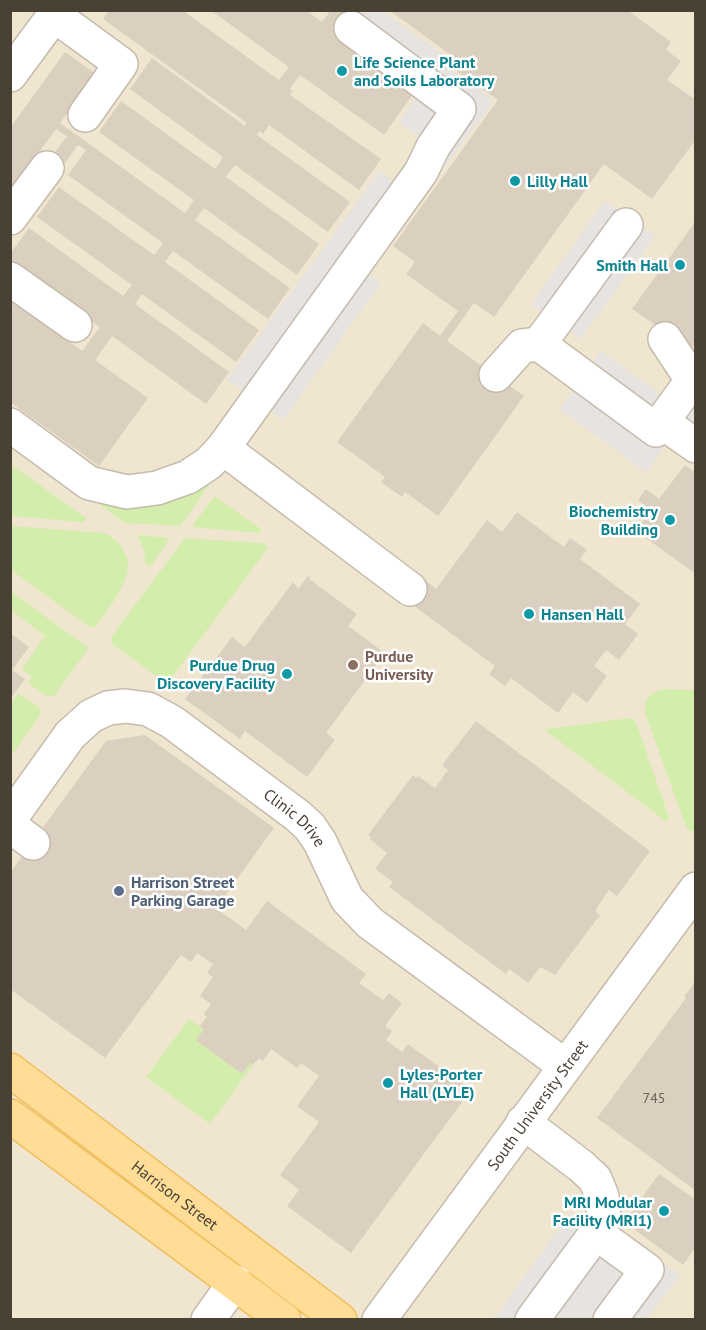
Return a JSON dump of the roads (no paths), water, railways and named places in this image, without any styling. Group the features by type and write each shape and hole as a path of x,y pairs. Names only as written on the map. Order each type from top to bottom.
{"main road":[{"name":"Harrison Street","path":"10,1070 340,1320"},
{"path":"10,1116 284,1320"}],"street":[{"path":"10,75 56,13 121,64 85,115"},
{"path":"10,425 89,483 127,492 157,488 188,477 209,463 223,448 421,172 433,147 459,109 351,28"},
{"path":"10,218 47,168"},
{"path":"539,344 626,225"},
{"path":"10,279 75,325"},
{"path":"496,375 522,346 539,344 656,430 694,378 665,339"},
{"path":"662,422 696,446"},
{"path":"223,448 410,589"},
{"name":"Clinic Drive","path":"10,819 70,735 91,716 108,708 125,706 148,709 172,722 263,788 304,822 320,842 347,898 370,923 565,1066"},
{"name":"South University Street","path":"379,1320 696,889"},
{"path":"523,1122 595,1179 602,1196 604,1218 596,1233 532,1320"},
{"path":"596,1233 646,1270 609,1320"},
{"path":"208,1320 235,1282"}],"place":[{"name":"Life Science Plant and Soils Laboratory","path":"342,71"},
{"name":"Lilly Hall","path":"515,181"},
{"name":"Smith Hall","path":"680,265"},
{"name":"Biochemistry Building","path":"670,520"},
{"name":"Hansen Hall","path":"529,614"},
{"name":"Purdue University","path":"353,665"},
{"name":"Purdue Drug Discovery Facility","path":"287,674"},
{"name":"Harrison Street Parking Garage","path":"119,891"},
{"name":"Lyles-Porter Hall (LYLE)","path":"388,1083"},
{"name":"MRI Modular Facility (MRI1)","path":"664,1211"}]}
